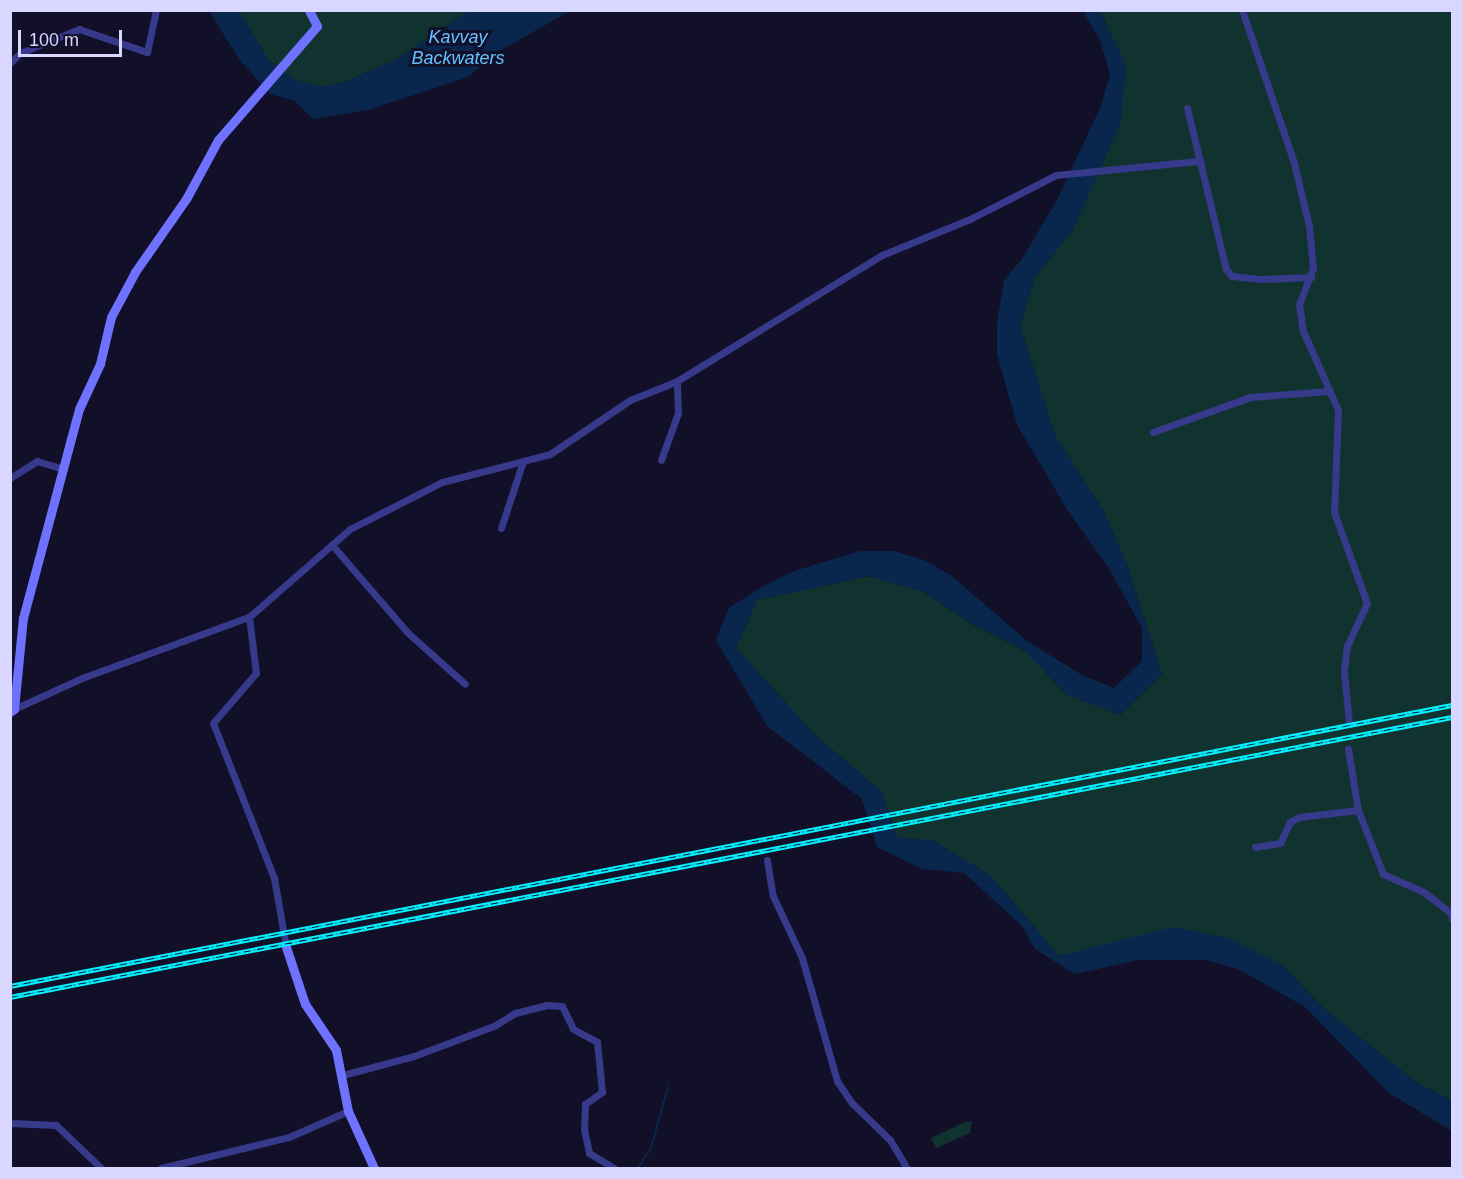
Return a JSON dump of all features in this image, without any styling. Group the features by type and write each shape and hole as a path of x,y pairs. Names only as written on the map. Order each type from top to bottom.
{"street":[{"path":"10,63 20,52 79,29 147,52 156,10"},
{"path":"12,711 23,618 79,409 99,364 111,317 135,272 186,199 218,140 255,94 317,26 309,10"},
{"path":"1242,10 1294,163 1309,226 1311,277 1299,308 1303,331 1338,410 1334,512 1366,603 1347,646 1344,672 1349,723"},
{"path":"1187,108 1226,269 1232,276 1262,279 1311,277"},
{"path":"12,711 82,678 249,617 350,529 442,482 550,454 630,400 677,381 882,255 972,218 1056,175 1200,161"},
{"path":"661,460 678,413 677,381"},
{"path":"1153,432 1250,397 1330,391"},
{"path":"10,478 37,461 63,469"},
{"path":"501,528 523,461"},
{"path":"332,545 408,633 465,684"},
{"path":"249,617 256,673 213,723 274,878 286,946 305,1004 336,1050 343,1075 348,1111 374,1168"},
{"path":"1348,749 1358,810 1383,874 1424,892 1451,913 1452,919"},
{"path":"1255,847 1280,843 1290,822 1299,817 1358,810"},
{"path":"767,860 773,896 802,958 837,1081 852,1103 890,1140 907,1168"},
{"path":"343,1075 414,1056 494,1026 515,1013 546,1005 562,1006 573,1029 597,1042 602,1092 585,1104 584,1129 589,1153 614,1168"},
{"path":"160,1168 289,1137 348,1111"},
{"path":"10,1123 56,1125 100,1168"}],"green space":[{"path":"239,11 469,11 397,59 345,82 320,87 295,80 269,61"},
{"path":"1100,11 1452,11 1452,1101 1416,1082 1322,1007 1282,965 1116,944 1059,956 991,876 934,841 897,837 882,792 816,736 736,648 757,600 870,576 924,592 972,624 1025,651 1066,694 1120,715 1162,674 1127,565 1104,512 1055,435 1020,326 1035,277 1073,230 1094,175 1126,66"},
{"path":"965,1122 972,1122 970,1133 936,1148 931,1138"}],"water":[{"name":"Kavvay Backwaters","path":"209,11 239,11 269,61 295,80 320,87 345,82 397,59 469,11 570,11 496,53 468,77 368,110 313,119 295,101 270,94 239,59"},
{"path":"1083,11 1100,11 1126,66 1121,122 1073,230 1035,277 1020,326 1055,435 1104,512 1127,565 1162,674 1120,715 1066,694 1025,651 972,624 924,592 870,576 757,600 736,648 816,736 882,792 897,837 934,841 991,876 1059,956 1173,927 1228,938 1282,965 1322,1007 1416,1082 1452,1101 1452,1131 1389,1093 1305,1007 1238,969 1206,960 1138,960 1075,974 1035,949 1021,925 964,873 922,869 877,847 862,799 767,726 716,640 729,608 760,588 794,571 860,551 893,551 924,560 952,576 1027,641 1082,675 1114,688 1142,661 1142,628 1108,567 1068,511 1017,425 997,354 997,322 1004,280 1022,259 1057,200 1101,106 1110,74 1100,40"}],"waterway":[{"path":"638,1168 651,1148 668,1087"}],"railway":[{"path":"10,986 1452,705"},
{"path":"10,997 1452,717"}]}
